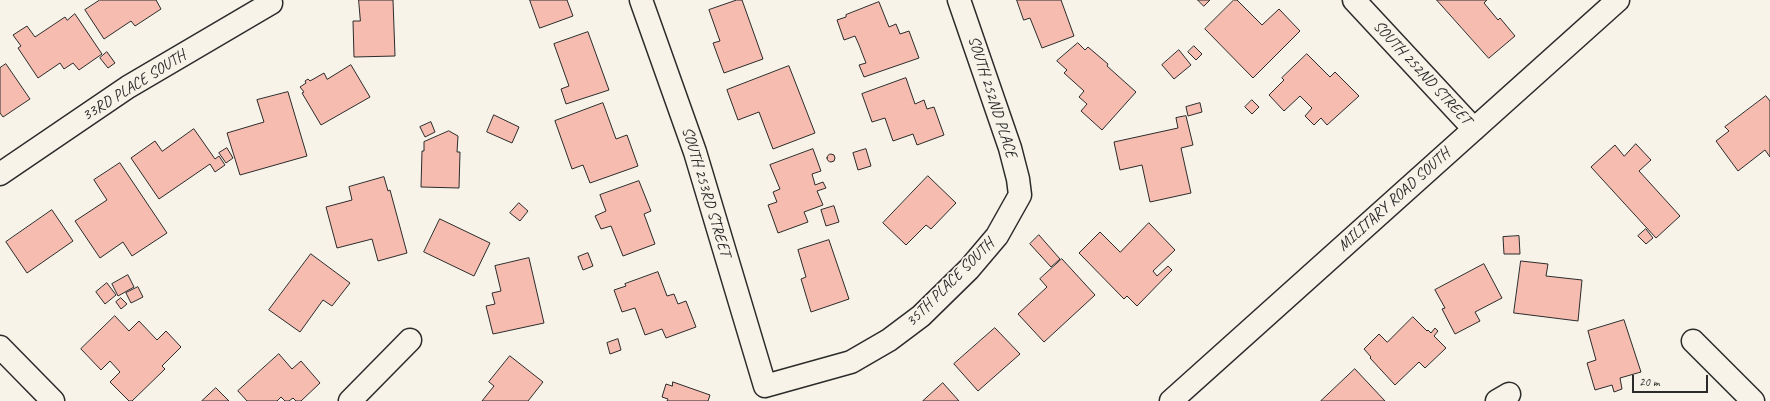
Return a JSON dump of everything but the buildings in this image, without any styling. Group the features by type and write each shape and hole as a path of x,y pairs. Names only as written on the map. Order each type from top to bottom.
{"street":[{"name":"SOUTH 253RD STREET","path":"641,0 695,152 764,394"},
{"name":"SOUTH 252ND PLACE","path":"959,0 1010,148 1018,179 1020,195"},
{"name":"SOUTH 252ND STREET","path":"1354,0 1474,128"},
{"name":"MILITARY ROAD SOUTH","path":"1171,401 1618,0"},
{"name":"33RD PLACE SOUTH","path":"0,174 128,87 271,4"},
{"name":"35TH PLACE SOUTH","path":"764,394 851,362 889,340 921,316 970,268 997,236 1020,195"},
{"path":"350,401 410,340"},
{"path":"1693,341 1753,401"},
{"path":"0,347 52,401"}]}
